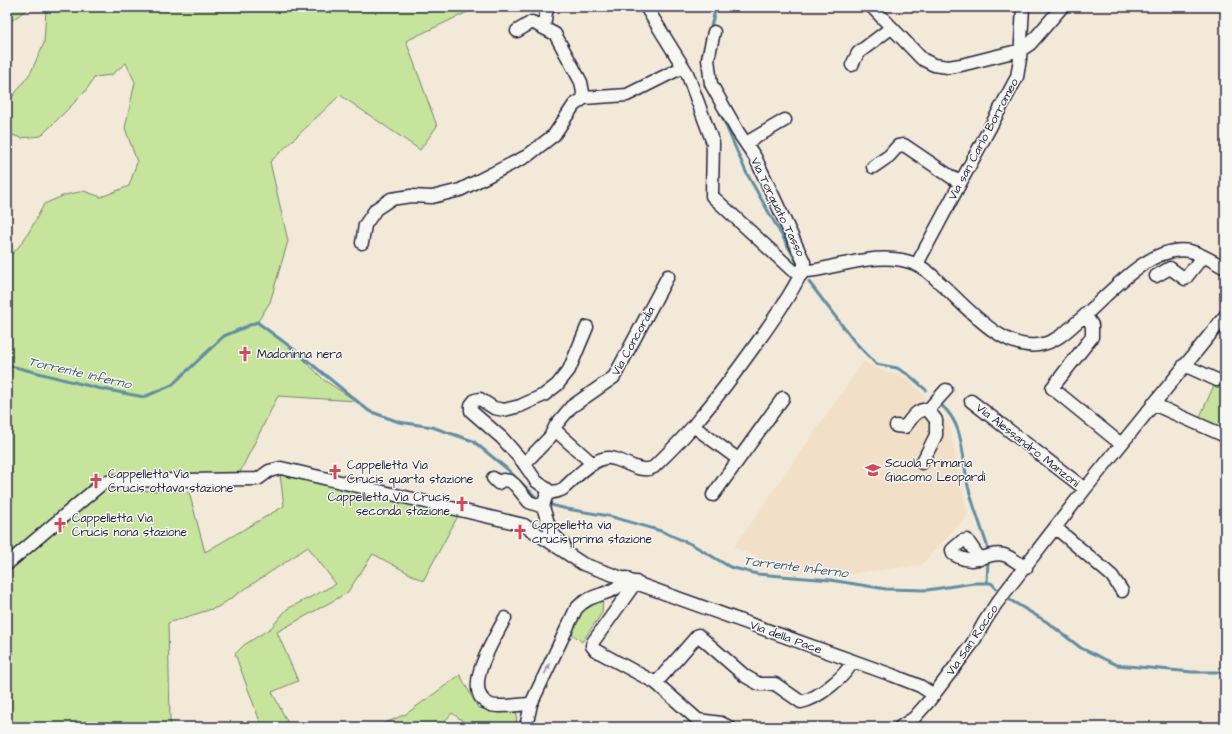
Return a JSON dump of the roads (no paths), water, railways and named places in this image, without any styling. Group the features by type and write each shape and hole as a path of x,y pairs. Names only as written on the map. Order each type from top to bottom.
{"street":[{"path":"544,28 546,12 549,7"},
{"path":"646,7 683,67 713,143 712,196 792,270 802,273 811,272 844,264 874,260 898,260 917,264 932,275 997,334 1013,342 1032,345 1051,342 1086,316 1149,259 1163,253 1182,250 1203,256 1225,268"},
{"path":"872,7 922,59 936,66 957,66 1021,50 1030,44 1062,7"},
{"name":"Via san Carlo Borromeo","path":"917,264 1013,86 1018,71 1021,50 1023,7"},
{"path":"516,31 532,22 555,34 581,82 584,98"},
{"path":"852,65 858,54 891,28"},
{"name":"Via Torquato Tasso","path":"714,32 708,59 710,80 738,132 755,157 804,262 802,273"},
{"path":"362,244 365,226 376,210 391,199 411,196 432,197 460,190 527,156 554,135 574,105 584,98 628,95 683,67"},
{"name":"Via Torquato Tasso","path":"746,143 785,120"},
{"path":"873,167 889,156 898,146 904,145 960,183"},
{"path":"1156,276 1170,268 1186,279 1203,256"},
{"path":"493,478 498,483 503,480 510,481 529,502 546,500 561,490 592,464 608,458 644,469 652,468 693,426 741,364 802,273"},
{"name":"Via Concordia","path":"524,464 555,430 556,425 571,407 614,377 668,276"},
{"path":"1086,316 1092,325 1092,337 1052,388 1121,444"},
{"name":"Via Alessandro Manzoni","path":"1026,568 1085,489 1225,316"},
{"path":"574,556 551,532 546,500 536,481 502,438 471,411 470,405 475,400 480,399 497,410 509,410 544,395 557,385 569,370 587,327"},
{"path":"1184,365 1217,380"},
{"path":"896,426 905,427 916,413 924,409 928,410 946,390"},
{"path":"713,495 783,398"},
{"name":"Via Alessandro Manzoni","path":"971,401 1085,489"},
{"path":"1153,404 1225,436"},
{"path":"922,462 936,436 936,420 928,410"},
{"path":"693,426 738,459"},
{"path":"555,430 592,464"},
{"path":"7,564 85,498 104,484 111,481 258,479 269,471 281,468 524,525 574,556"},
{"path":"1056,528 1112,576 1122,592"},
{"path":"987,557 1004,555 1026,568"},
{"name":"Via della Pace","path":"574,556 583,564 631,580 920,686 934,695"},
{"name":"Via San Rocco","path":"900,727 917,722 934,695 972,644 996,604 1015,579 1026,568"},
{"path":"631,580 592,646 595,650 607,657 656,683 698,720 721,723 729,727"},
{"path":"526,727 531,704 577,608 593,596 617,589 631,580"},
{"path":"505,618 480,671 477,690 481,698 490,705 531,704"},
{"path":"656,683 698,635 745,676 759,684 775,684 801,702 817,697 849,668 852,661"}],"waterway":[{"path":"710,30 716,7"},
{"path":"720,112 746,172 798,264"},
{"path":"809,282 854,341 876,364 897,368 909,375 926,390"},
{"name":"Torrente Inferno","path":"7,365 97,388 144,397 172,385 224,336 257,322 292,348 369,411 399,422 432,427 473,441 506,468 539,500"},
{"path":"941,405 949,413 959,432 968,486 987,545 988,554"},
{"name":"Torrente Inferno","path":"547,504 609,516 661,531 693,545 730,567 757,574 830,580 886,589 927,590 974,583 991,583 1001,593"},
{"path":"987,583 988,559"},
{"name":"Torrente Inferno","path":"1005,597 1047,622 1081,648 1117,665 1192,672 1225,672"}],"place":[{"name":"Madoninna nera","path":"245,354"},
{"name":"Scuola Primaria Giacomo Leopardi","path":"873,470"},
{"name":"Cappelletta Via Crucis quarta stazione","path":"335,472"},
{"name":"Cappelletta Via Crucis ottava stazione","path":"96,481"},
{"name":"Cappelletta Via Crucis seconda stazione","path":"462,504"},
{"name":"Cappelletta Via Crucis nona stazione","path":"60,525"},
{"name":"Cappelletta via crucis prima stazione","path":"520,532"}]}
